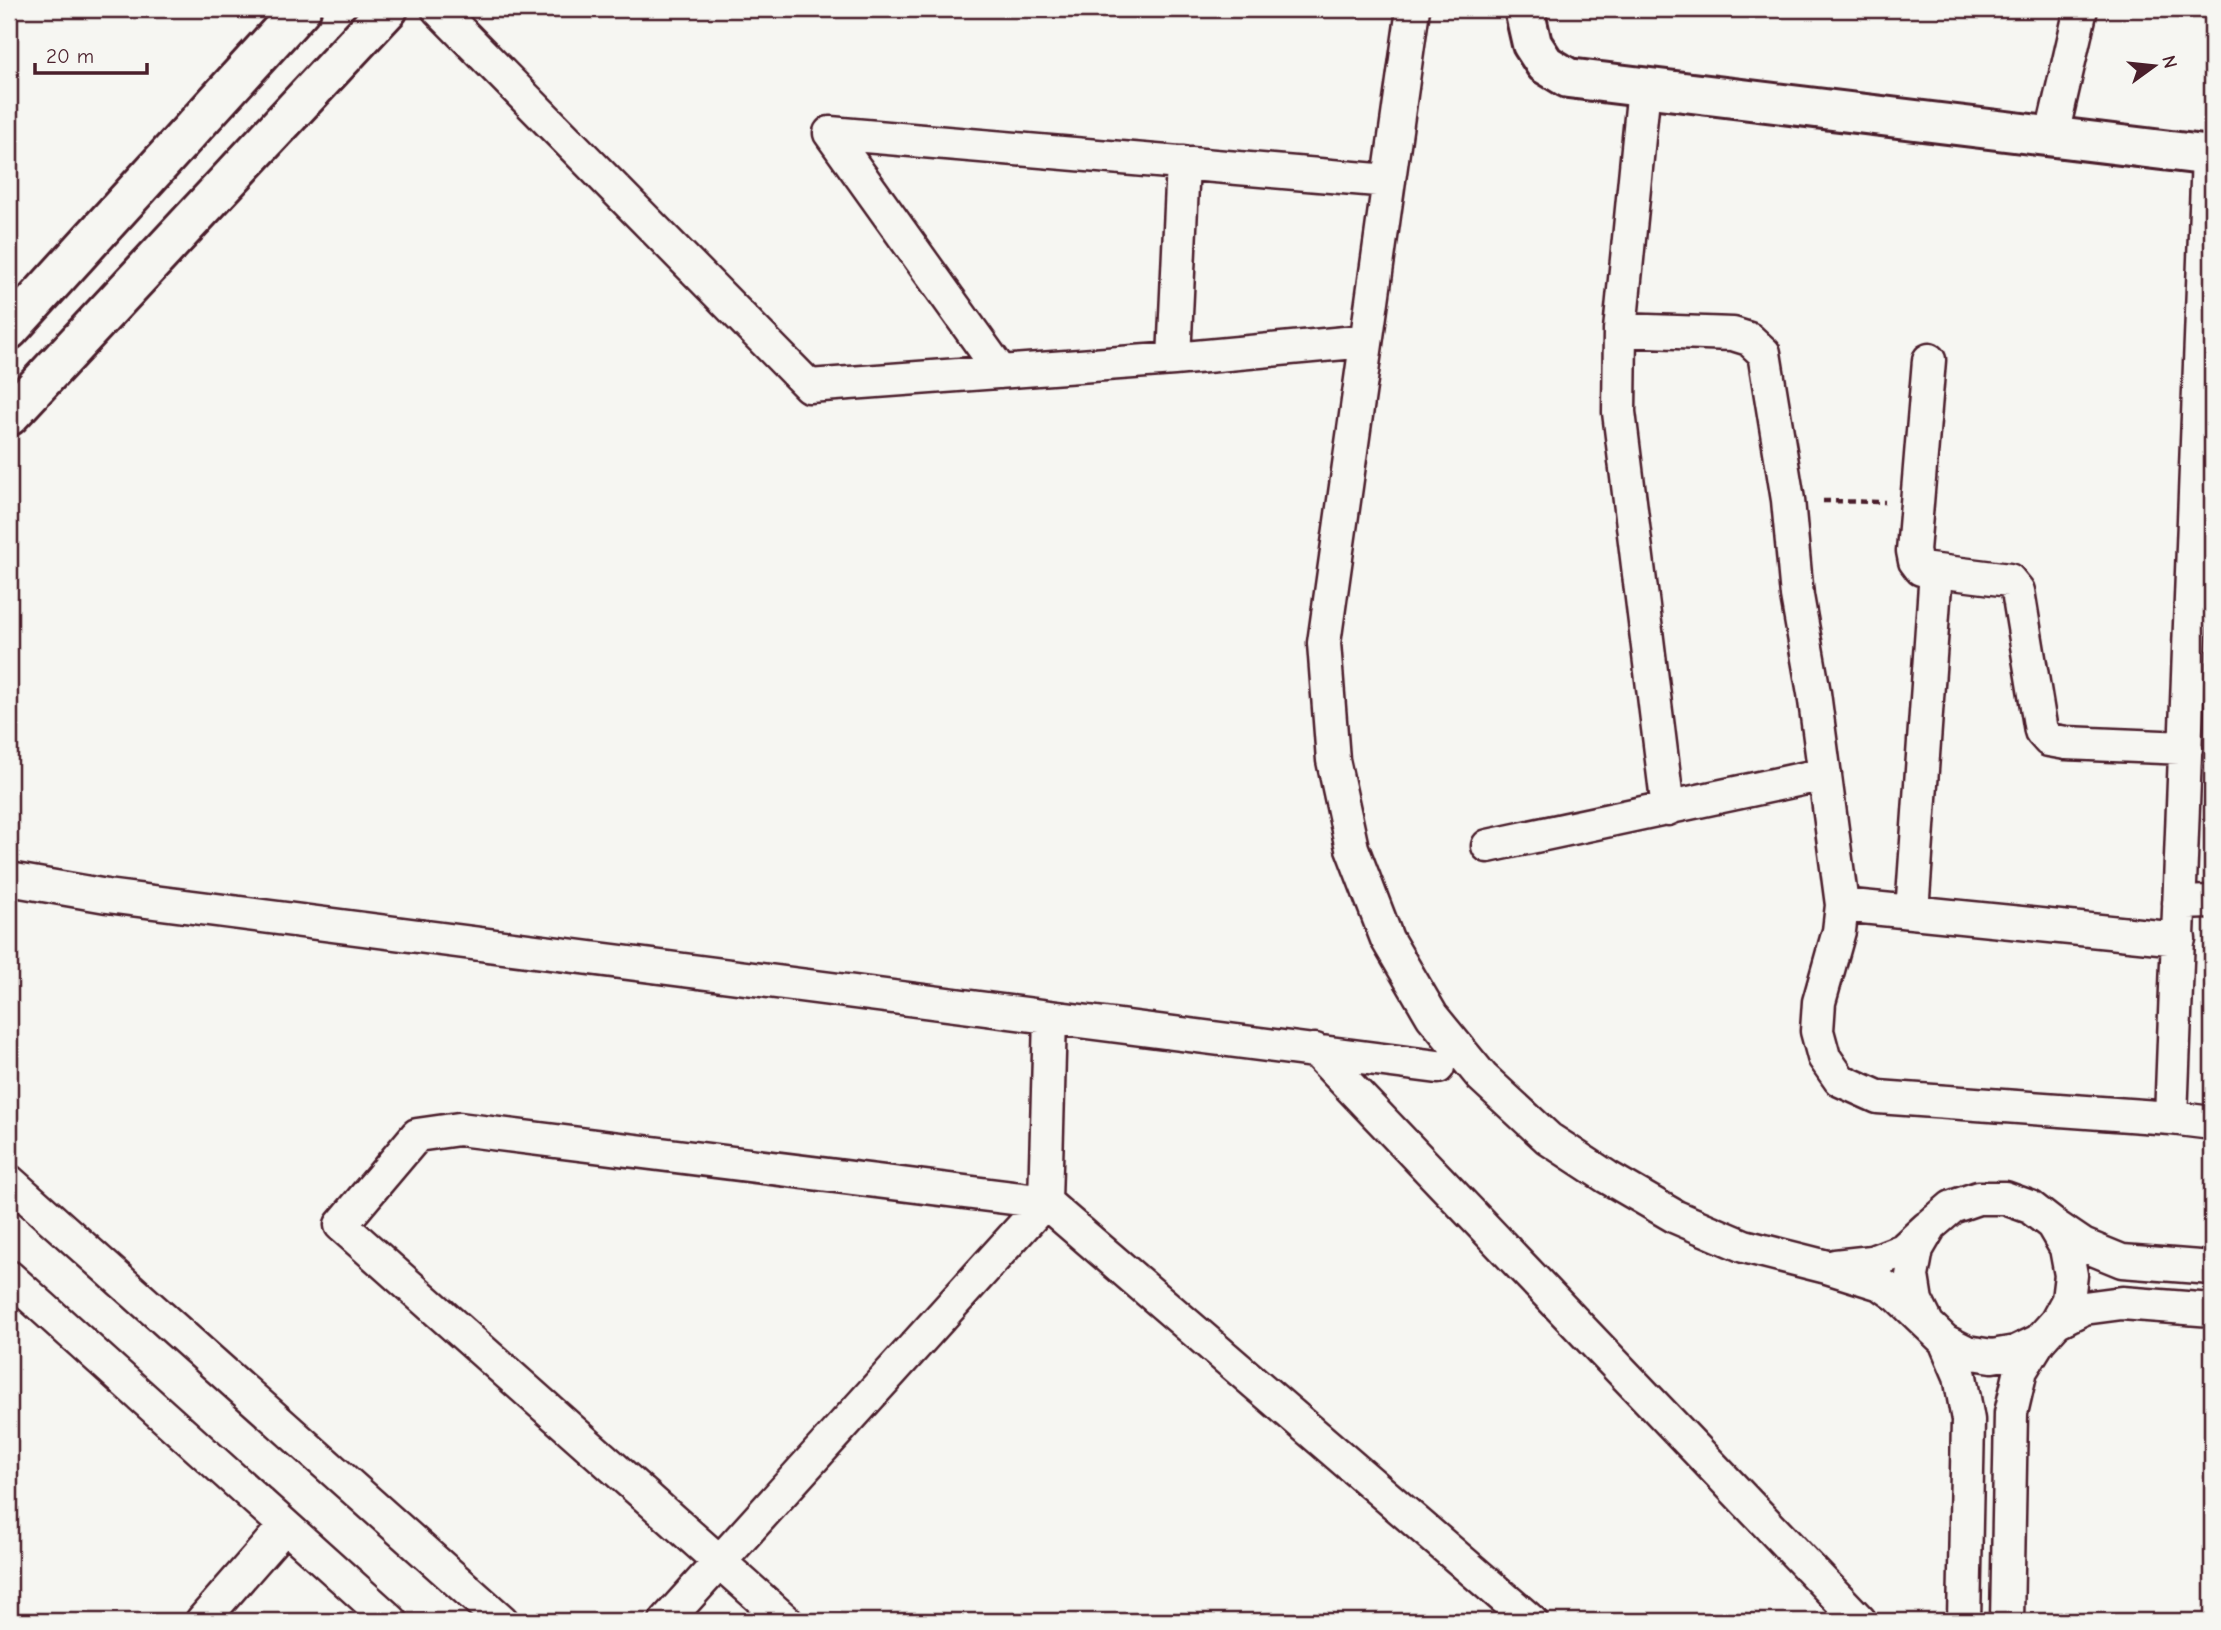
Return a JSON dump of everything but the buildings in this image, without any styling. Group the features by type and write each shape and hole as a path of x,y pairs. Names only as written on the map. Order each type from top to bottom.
{"street":[{"path":"9,330 301,9"},
{"path":"9,416 388,9"},
{"path":"438,9 809,386 1174,359 1366,341"},
{"path":"1413,9 1324,643 1336,773 1352,848 1387,939 1432,1016 1482,1077 1549,1139 1607,1177 1676,1217 1745,1246 1881,1284 1898,1296 1936,1332 1967,1352 1992,1356 2016,1352 2084,1308 2122,1303 2212,1310"},
{"path":"1524,9 1532,44 1545,64 1568,78 2210,156 2171,1118"},
{"path":"2052,135 2081,9"},
{"path":"1644,87 1620,330 1619,412 1668,809"},
{"path":"1001,372 830,133 1389,181"},
{"path":"1174,359 1183,163"},
{"path":"1620,330 1732,334 1749,339 1764,353 1787,500 1797,597 1814,693 1842,905 1839,931 1819,1002 1817,1031 1824,1057 1840,1080 1878,1097 2212,1123"},
{"path":"1929,360 1913,551 1915,561 1921,569 2009,580 2018,591 2041,731 2049,740 2186,748"},
{"path":"1912,912 1936,571"},
{"path":"1488,846 1825,774"},
{"path":"9,879 107,896 1438,1066"},
{"path":"2179,903 2212,902"},
{"path":"1842,905 2179,939"},
{"path":"666,1621 1045,1202 1051,1017"},
{"path":"1315,1051 1860,1621"},
{"path":"786,1621 341,1225 417,1135 459,1129 1045,1202 1531,1621"},
{"path":"9,1181 502,1621"},
{"path":"1827,1267 1872,1262 1903,1250 1952,1207 1978,1198 2005,1198 2031,1207 2083,1245 2122,1261 2212,1268"},
{"path":"2007,1621 2011,1413 2021,1370 2067,1300 2071,1275 2066,1248 2052,1224"},
{"path":"1931,1225 1917,1249 1912,1276 1916,1301 1960,1376 1968,1420 1964,1621"},
{"path":"9,1277 391,1621"},
{"path":"202,1621 285,1526"}],"path":[{"path":"1787,500 1918,502"}]}
